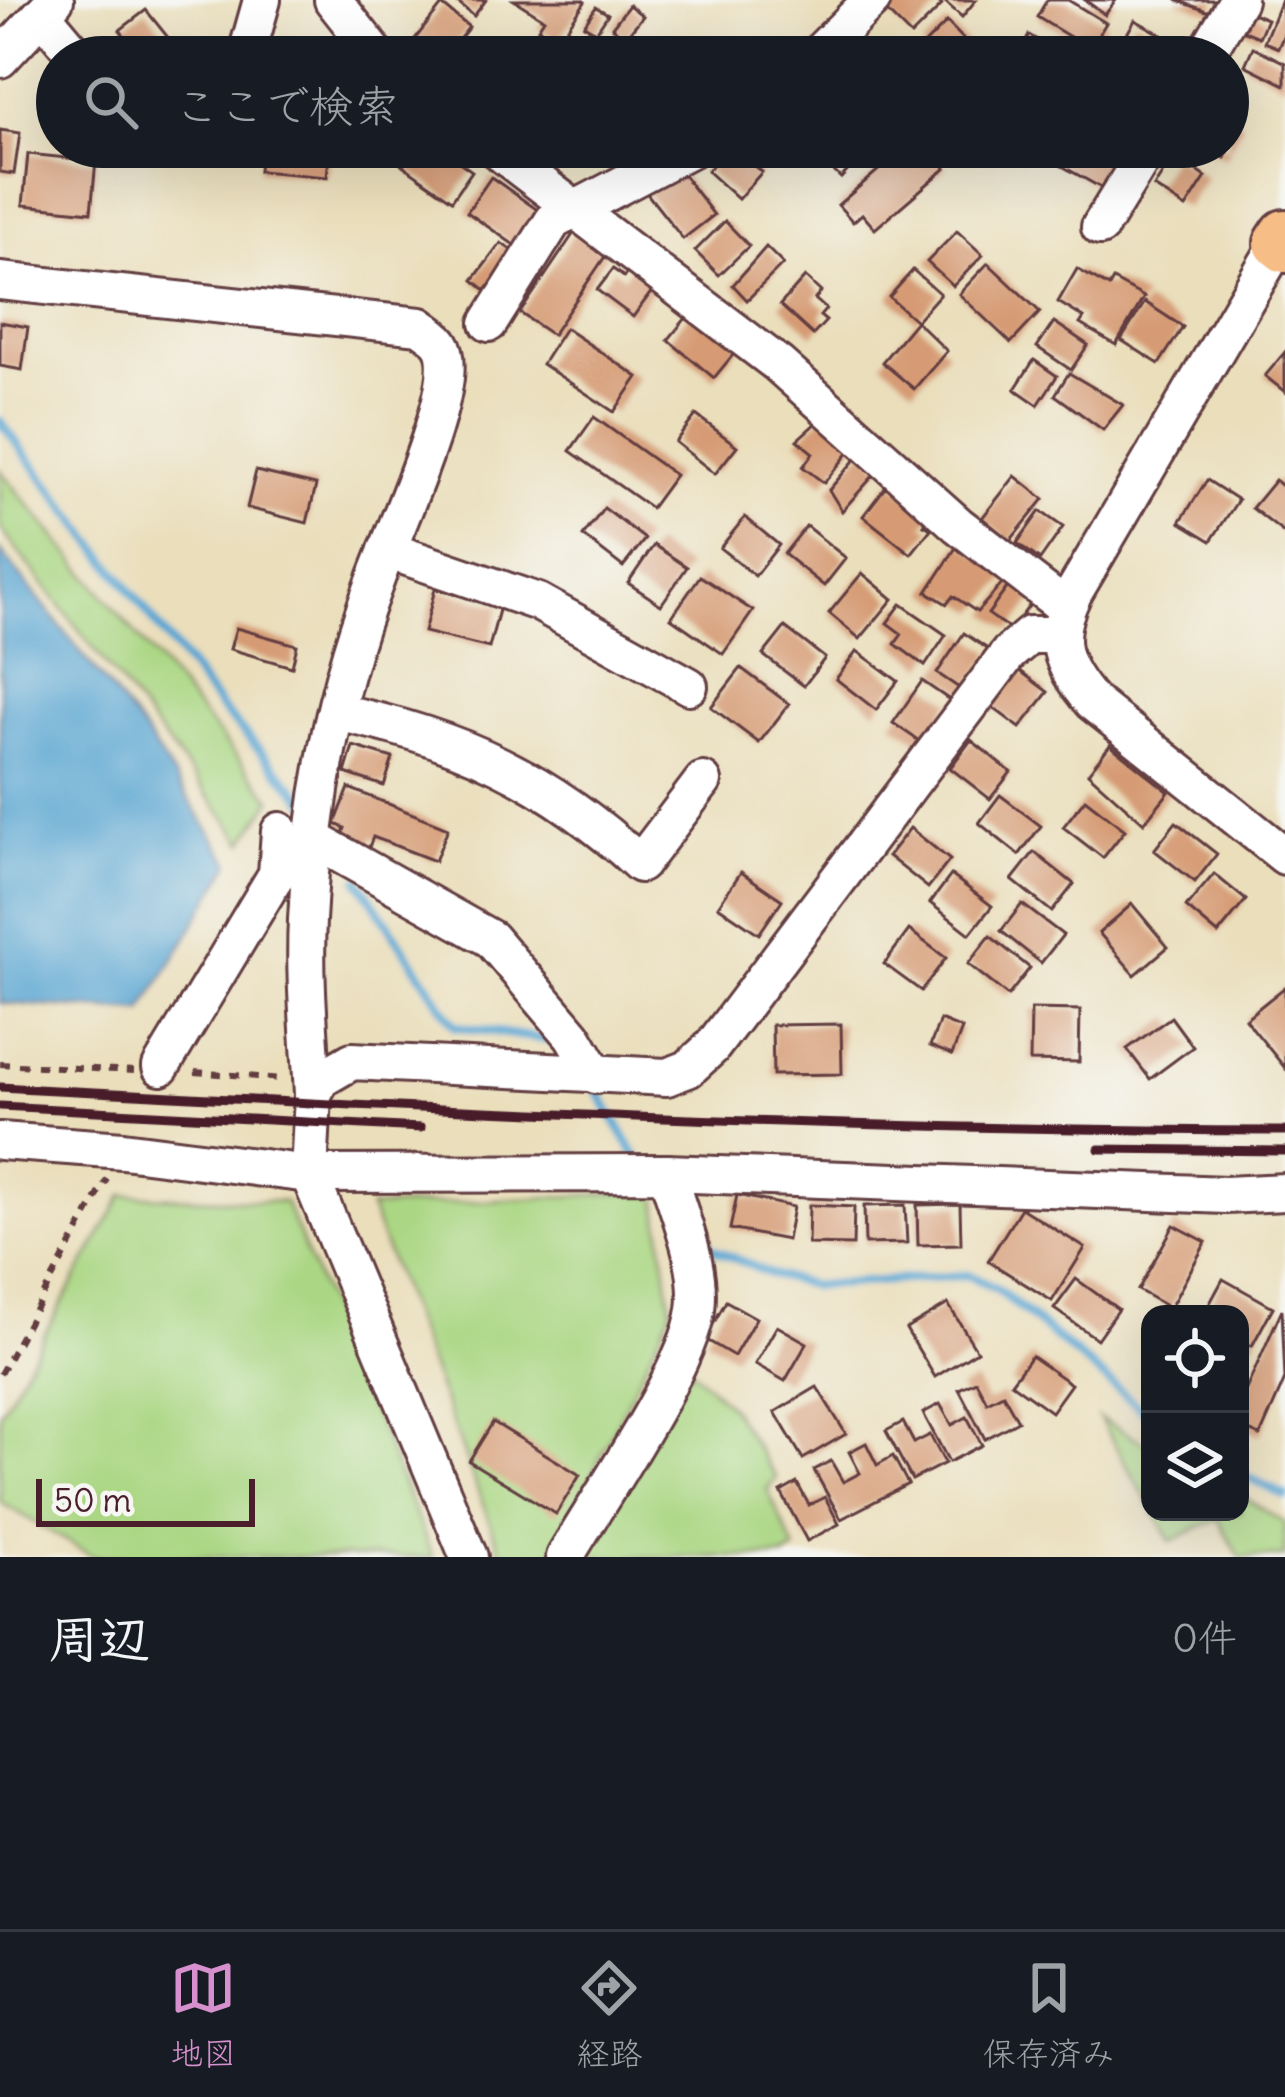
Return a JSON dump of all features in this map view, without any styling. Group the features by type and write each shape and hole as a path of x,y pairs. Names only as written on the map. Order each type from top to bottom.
{"street":[{"path":"252,36 262,0"},
{"path":"333,0 361,36"},
{"path":"835,36 872,0"},
{"path":"1217,36 1238,0"},
{"path":"0,59 48,7 65,36"},
{"path":"522,168 778,364 1063,621"},
{"path":"489,323 553,220 654,168"},
{"path":"1100,227 1135,168"},
{"path":"1283,241 1063,621 1069,675 1092,701 1285,856"},
{"path":"0,281 420,326 441,344 446,361 436,427 387,550 298,835 161,1067"},
{"path":"387,550 538,602 689,686"},
{"path":"313,1094 321,1078 352,1061 596,1076 667,1077 688,1069 712,1047 1009,653 1030,634 1063,621"},
{"path":"336,712 391,723 528,775 592,818 640,864 704,781"},
{"path":"298,835 491,939 573,1036 596,1076"},
{"path":"298,835 313,1094 309,1174 469,1557"},
{"path":"0,1142 123,1150 309,1174 667,1173 1226,1195 1285,1192"},
{"path":"565,1557 677,1363 696,1310 695,1273 667,1173"}],"path":[{"path":"0,1374 123,1150"}],"green space":[{"path":"0,470 272,799 244,842 0,528"},
{"path":"656,1191 671,1311 552,1557 503,1557 370,1208"},
{"path":"123,1195 285,1202 433,1557 94,1557 0,1502 0,1413"},
{"path":"691,1369 730,1407 776,1478 767,1489 795,1550 784,1557 577,1557"},
{"path":"1099,1418 1141,1441 1141,1490"},
{"path":"1249,1501 1285,1523 1285,1557 1240,1557 1219,1521 1249,1521"},
{"path":"1159,1521 1214,1521 1171,1541"}],"water":[{"path":"0,550 142,729 231,863 142,1012 0,1003"}],"building":[{"path":"454,0 486,0 474,16"},
{"path":"514,0 585,2 561,36 538,28 544,19"},
{"path":"893,0 936,0 942,5 911,36 884,9"},
{"path":"943,0 976,0 962,17"},
{"path":"1047,0 1068,0 1106,23 1098,36 1068,36 1037,17"},
{"path":"1085,0 1116,0 1105,15"},
{"path":"1176,0 1216,0 1212,13"},
{"path":"1281,0 1285,32 1278,48 1264,42"},
{"path":"442,5 469,27 462,36 417,36"},
{"path":"629,5 643,16 627,36 612,27"},
{"path":"596,7 608,14 596,32 584,25"},
{"path":"146,10 167,36 125,36 120,30"},
{"path":"1252,13 1267,19 1259,37 1244,31"},
{"path":"1135,20 1164,36 1126,36"},
{"path":"947,22 960,36 933,36"},
{"path":"1253,47 1285,63 1285,85 1249,67"},
{"path":"0,130 20,133 14,174 0,172"},
{"path":"28,154 36,155 36,168 95,168 91,212 23,205"},
{"path":"259,168 328,168 327,177"},
{"path":"407,168 468,168 472,171 452,200"},
{"path":"678,168 714,215 683,239 645,191"},
{"path":"757,168 762,172 738,199 707,171"},
{"path":"830,168 850,168 841,178"},
{"path":"881,168 946,168 875,229 862,214 853,222 838,205"},
{"path":"1066,168 1117,168 1105,190"},
{"path":"1166,168 1193,168 1206,177 1186,208 1154,187"},
{"path":"491,177 542,213 517,247 467,212"},
{"path":"725,221 749,246 719,275 695,251"},
{"path":"957,231 983,255 953,286 927,262"},
{"path":"574,233 606,255 552,335 520,313"},
{"path":"501,243 517,254 489,293 473,280"},
{"path":"766,247 783,264 747,300 733,285"},
{"path":"988,263 1040,312 1011,343 959,294"},
{"path":"630,268 655,287 633,317 597,290 613,269 624,277"},
{"path":"1077,269 1109,287 1113,280 1144,297 1116,345 1080,324 1084,318 1058,302"},
{"path":"913,270 940,294 916,321 889,297"},
{"path":"805,277 821,292 815,299 826,309 820,316 826,321 813,335 780,305"},
{"path":"1145,302 1183,327 1159,364 1121,340"},
{"path":"695,307 741,345 714,378 668,340"},
{"path":"916,321 947,351 914,389 882,362"},
{"path":"0,322 28,327 22,370 0,366"},
{"path":"1054,322 1088,345 1071,370 1037,347"},
{"path":"565,328 638,377 614,412 542,364"},
{"path":"1285,352 1285,392 1265,376"},
{"path":"1034,360 1057,376 1038,405 1015,389"},
{"path":"1069,373 1123,405 1103,430 1055,395"},
{"path":"696,415 737,446 715,474 675,442"},
{"path":"825,415 858,441 824,483 803,467 813,453 797,440"},
{"path":"594,417 675,475 651,508 570,451"},
{"path":"863,450 881,467 842,511 829,490"},
{"path":"256,471 316,485 307,523 247,508"},
{"path":"1015,476 1044,499 1010,541 982,518"},
{"path":"1207,480 1238,500 1211,541 1180,522"},
{"path":"1275,480 1285,488 1285,534 1252,508"},
{"path":"890,481 932,515 924,525 931,529 911,554 863,516"},
{"path":"604,508 645,539 623,567 583,536"},
{"path":"1040,511 1063,527 1040,560 1017,543"},
{"path":"745,517 779,545 755,576 720,548"},
{"path":"806,526 846,558 824,586 784,554"},
{"path":"959,543 1010,575 977,612 953,596 947,604 927,592"},
{"path":"654,545 687,567 661,605 628,583"},
{"path":"862,573 893,599 860,639 829,613"},
{"path":"700,576 753,611 723,654 671,618"},
{"path":"1012,581 1035,598 1011,630 988,614"},
{"path":"435,589 500,606 489,648 424,632"},
{"path":"901,604 946,635 925,666 895,644 902,634 887,623"},
{"path":"785,627 825,658 804,686 763,655"},
{"path":"236,628 297,645 292,667 230,649"},
{"path":"964,633 992,652 965,692 937,673"},
{"path":"857,651 898,681 876,710 836,679"},
{"path":"1011,664 1048,692 1020,728 984,701"},
{"path":"741,668 789,704 759,743 711,707"},
{"path":"922,681 951,701 922,743 893,723"},
{"path":"971,740 1011,772 990,799 950,768"},
{"path":"1110,745 1169,792 1144,823 1088,773"},
{"path":"353,746 393,758 384,786 345,773"},
{"path":"349,788 448,828 435,861 373,837 367,852 340,841 345,828 335,824"},
{"path":"1000,795 1041,826 1019,855 979,823"},
{"path":"1085,799 1125,830 1103,858 1063,827"},
{"path":"1176,822 1217,854 1195,882 1154,850"},
{"path":"910,828 950,860 928,888 888,856"},
{"path":"1034,852 1074,884 1052,912 1012,880"},
{"path":"741,872 782,900 759,934 718,906"},
{"path":"1214,874 1246,900 1218,934 1186,907"},
{"path":"951,875 992,906 970,934 930,903"},
{"path":"1022,904 1063,935 1041,963 1001,931"},
{"path":"1132,904 1168,947 1135,975 1099,933"},
{"path":"909,930 946,958 921,991 884,964"},
{"path":"990,936 1030,968 1008,996 968,964"},
{"path":"1285,987 1285,1068 1245,1019"},
{"path":"1031,1009 1080,1010 1079,1062 1030,1061"},
{"path":"1171,1017 1193,1047 1150,1079 1127,1049"},
{"path":"940,1020 962,1029 952,1055 930,1046"},
{"path":"841,1024 842,1074 773,1075 772,1025"},
{"path":"737,1195 793,1207 787,1240 730,1229"},
{"path":"960,1204 961,1244 918,1245 917,1205"},
{"path":"809,1205 854,1207 853,1245 808,1244"},
{"path":"905,1205 907,1243 865,1244 864,1206"},
{"path":"1021,1208 1085,1248 1052,1301 988,1261"},
{"path":"1174,1225 1206,1242 1172,1305 1138,1290"},
{"path":"1076,1279 1118,1309 1097,1339 1054,1309"},
{"path":"1223,1279 1273,1307 1252,1346 1249,1305 1209,1305"},
{"path":"726,1301 756,1318 734,1356 705,1339"},
{"path":"948,1304 977,1351 935,1377 906,1329"},
{"path":"1282,1309 1285,1379 1260,1436 1249,1431 1249,1383"},
{"path":"777,1326 807,1343 785,1381 755,1364"},
{"path":"1031,1356 1071,1384 1051,1412 1011,1383"},
{"path":"976,1381 987,1402 1003,1394 1018,1421 985,1439 959,1389"},
{"path":"817,1387 846,1434 803,1459 775,1412"},
{"path":"940,1404 952,1425 967,1417 982,1445 949,1462 923,1413"},
{"path":"493,1422 580,1475 556,1514 469,1461"},
{"path":"903,1422 914,1443 930,1435 945,1463 912,1480 886,1431"},
{"path":"866,1443 877,1465 893,1456 908,1484 841,1519 814,1470 831,1461 843,1482 860,1473 849,1452"},
{"path":"797,1483 809,1505 825,1497 839,1524 807,1541 781,1492"}],"waterway":[{"path":"0,421 219,706 306,801"},
{"path":"359,880 455,1026 562,1042"},
{"path":"595,1086 641,1165"},
{"path":"701,1238 711,1248 770,1274 813,1286 969,1275 998,1290 1146,1413"},
{"path":"1249,1478 1285,1496"}],"railway":[{"path":"0,1087 642,1117 1285,1131"},
{"path":"0,1106 421,1128"},
{"path":"1099,1149 1285,1151"}]}
